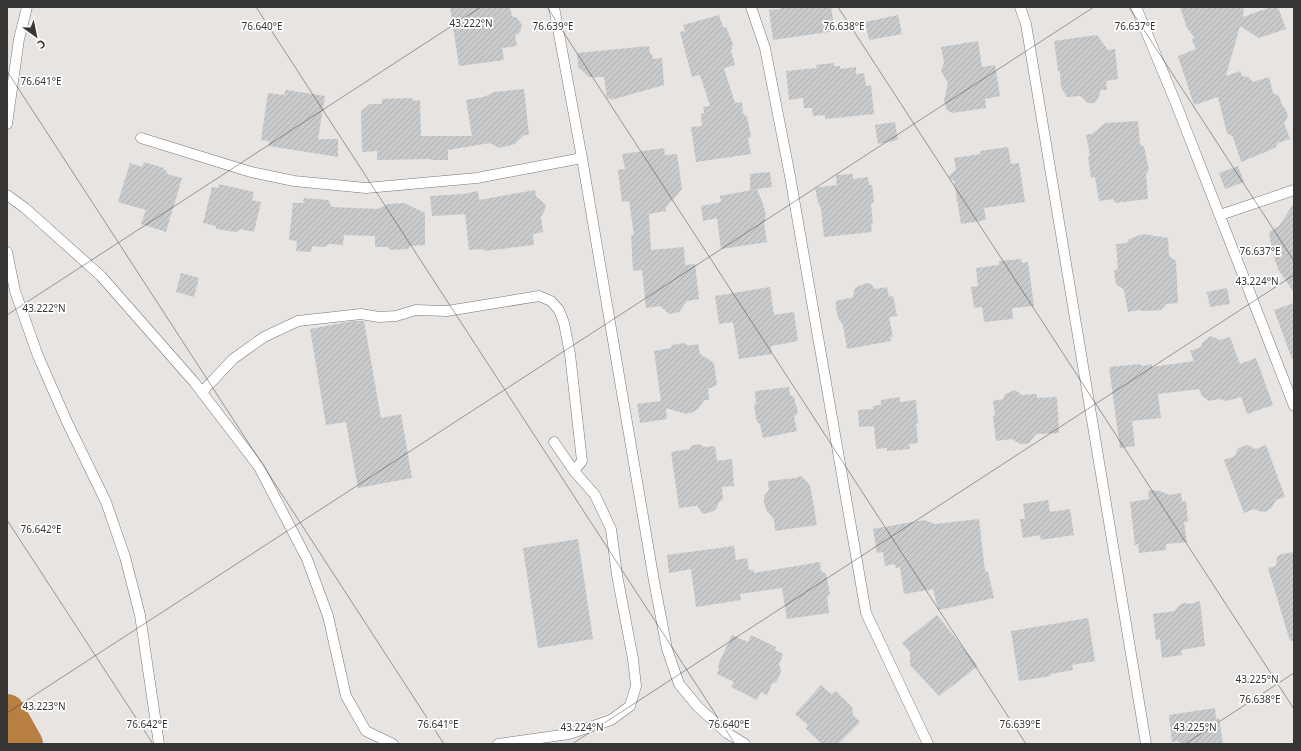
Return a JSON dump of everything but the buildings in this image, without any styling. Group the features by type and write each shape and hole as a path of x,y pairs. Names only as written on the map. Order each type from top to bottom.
{"lane":[{"path":"7,124 26,7"},
{"path":"554,7 582,158 647,542 667,649 679,684 698,707 727,733 745,744"},
{"path":"751,7 764,48 790,176 866,613 928,744"},
{"path":"1020,7 1026,24 1146,744"},
{"path":"1136,7 1220,215 1294,406"},
{"path":"141,138 251,172 294,181 366,188 477,178 582,158"},
{"path":"1220,215 1294,190"},
{"path":"7,195 25,208 101,276 202,392 259,467 308,559 328,616 346,696 366,731 393,744"},
{"path":"7,252 15,291 38,356 68,424 106,502 125,556 140,615 160,744"},
{"path":"202,392 233,359 264,337 298,321 361,314 379,317 396,316 416,310 447,311 540,296 551,301 559,310 564,323 571,361 582,461 574,471"},
{"path":"498,744 569,734 611,720 630,706 636,686 633,659 617,575 611,529 594,495 574,471 554,442"}],"waterway":[{"path":"7,712 25,744"}]}
